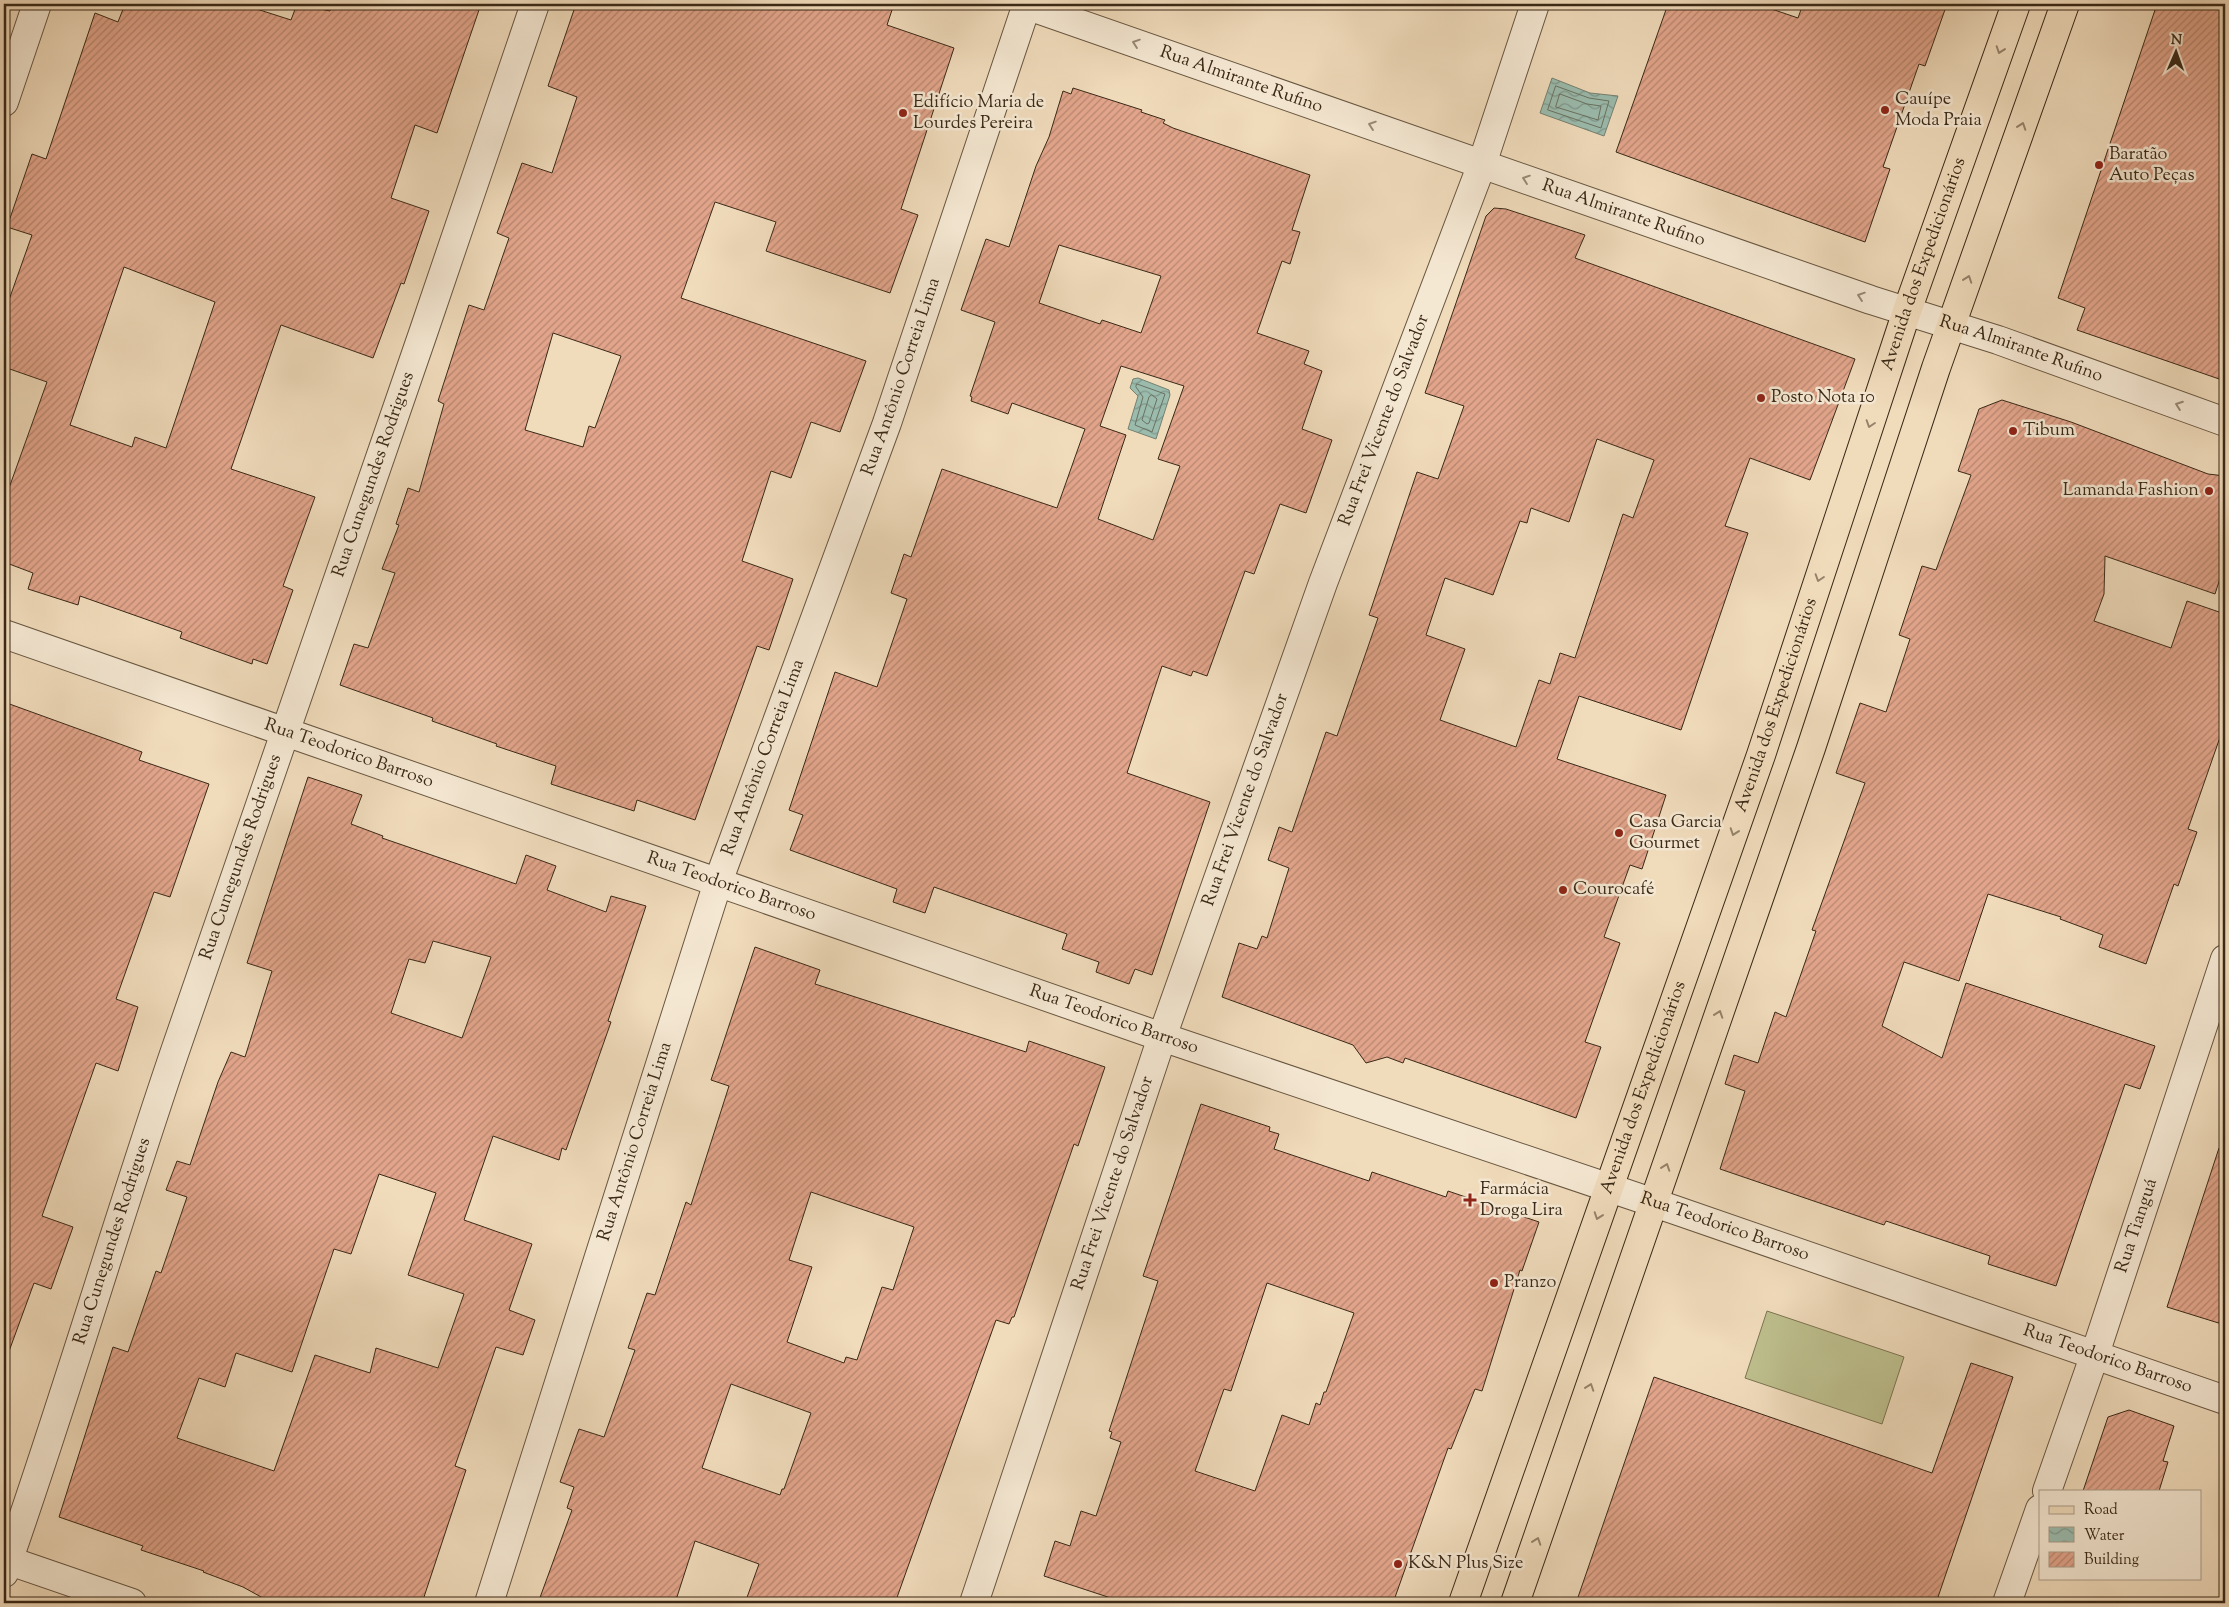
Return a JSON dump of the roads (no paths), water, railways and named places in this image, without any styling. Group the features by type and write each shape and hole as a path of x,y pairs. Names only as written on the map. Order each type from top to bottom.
{"main road":[{"name":"Avenida dos Expedicionários","path":"1463,1603 1761,755 1907,311 2016,4"},
{"path":"1515,1603 1811,748 1952,325 2065,4"}],"street":[{"path":"4,102 37,4"},
{"name":"Rua Cunegundes Rodrigues","path":"5,1564 136,1164 283,733 443,279 535,4"},
{"name":"Rua Almirante Rufino","path":"1025,4 1482,164 1952,325 2225,422"},
{"name":"Rua Antônio Correia Lima","path":"489,1603 718,882 887,423 1025,4"},
{"name":"Rua Frei Vicente do Salvador","path":"974,1603 1162,1037 1323,583 1482,164 1535,4"},
{"name":"Rua Teodorico Barroso","path":"4,634 283,733 1162,1037 1654,1202 2225,1400"},
{"name":"Rua Tianguá","path":"2047,1490 2095,1354 2225,959"},
{"path":"2007,1603 2039,1512"},
{"path":"5,1564 132,1603"}],"water":[{"path":"1552,78 1590,93 1618,96 1604,136 1540,113"},
{"path":"1138,378 1169,390 1170,395 1156,439 1128,429 1138,396 1130,388 1133,379"}],"place":[{"name":"Cauípe Moda Praia","path":"1885,110"},
{"name":"Edifício Maria de Lourdes Pereira","path":"903,113"},
{"name":"Baratão Auto Peças","path":"2099,165"},
{"name":"Posto Nota 10","path":"1761,398"},
{"name":"Tibum","path":"2013,431"},
{"name":"Lamanda Fashion","path":"2209,491"},
{"name":"Casa Garcia Gourmet","path":"1619,833"},
{"name":"Courocafé","path":"1563,890"},
{"name":"Farmácia Droga Lira","path":"1470,1200"},
{"name":"Pranzo","path":"1494,1283"},
{"name":"K&N Plus Size","path":"1398,1564"}]}
